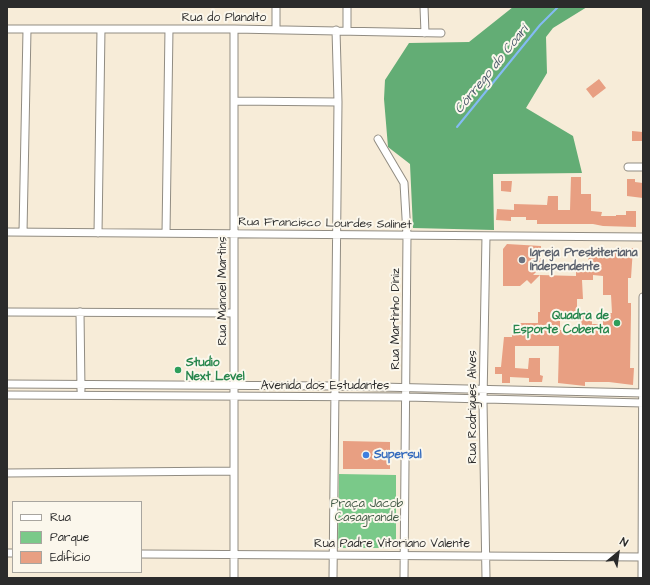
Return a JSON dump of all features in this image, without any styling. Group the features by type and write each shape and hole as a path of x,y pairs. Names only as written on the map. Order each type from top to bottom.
{"street":[{"path":"276,7 276,30"},
{"path":"347,7 347,30"},
{"path":"424,7 424,33"},
{"name":"Rua do Planalto","path":"7,29 347,30 441,33"},
{"path":"166,233 169,29"},
{"name":"Rua Manoel Martins","path":"234,29 234,578"},
{"path":"23,232 27,30"},
{"path":"98,233 101,30"},
{"path":"333,578 338,102 336,30"},
{"path":"234,101 338,102"},
{"name":"Rua Martinho Diniz","path":"378,139 404,183 408,235 404,578"},
{"path":"628,167 643,167"},
{"name":"Rua Francisco Lourdes Salinet","path":"7,232 643,237"},
{"name":"Rua Rodrigues Alves","path":"486,236 484,389 486,578"},
{"path":"642,578 643,297"},
{"path":"7,312 234,313"},
{"path":"80,312 81,396"},
{"name":"Avenida dos Estudantes","path":"7,384 81,386 406,387 642,393"},
{"path":"159,386 159,396"},
{"path":"543,390 543,402"},
{"path":"590,391 590,402"},
{"name":"Avenida dos Estudantes","path":"7,395 406,397 543,402 642,403"},
{"path":"7,473 234,471"},
{"name":"Rua Padre Vitoriano Valente","path":"142,554 642,557"}],"green space":[{"path":"513,7 587,7 553,28 546,37 547,73 526,108 573,136 582,173 493,174 494,230 413,228 410,164 388,147 384,99 385,80 409,43 469,42"},
{"name":"Praça Jacob Casagrande","path":"339,474 396,475 396,548 338,548"}],"building":[{"path":"599,79 606,88 593,98 586,89"},
{"path":"632,131 643,132 643,141 632,141"},
{"path":"571,177 581,177 581,194 591,194 591,211 602,212 601,216 616,216 626,215 626,211 636,211 636,227 603,226 593,224 537,224 537,220 526,220 526,217 511,217 511,221 496,220 497,209 514,210 514,204 547,205 548,196 558,196 558,210 570,210"},
{"path":"627,179 635,179 635,182 643,183 643,198 627,196"},
{"path":"501,181 512,181 511,192 501,191"},
{"name":"Igreja Presbiteriana Independente","path":"507,244 541,246 540,268 533,275 540,275 531,284 527,280 520,286 503,286 503,249"},
{"path":"621,248 633,248 631,278 628,278 628,303 631,303 630,368 634,368 633,385 609,382 585,382 585,386 558,383 559,346 515,346 515,368 528,369 529,358 540,358 540,375 543,376 542,382 529,382 529,378 510,377 510,383 502,383 502,374 495,374 495,367 501,367 504,337 512,337 512,323 538,323 538,312 540,312 540,275 576,276 576,264 588,264 589,250 621,252","holes":["593,275 603,276 603,295 611,295 612,313 603,313 603,324 592,324 592,311 582,311 581,331 560,330 560,315 577,316 577,299 583,299 582,280 593,280"]},
{"name":"Supersul","path":"343,441 390,442 390,469 343,469"}],"waterway":[{"name":"Córrego do Coarí","path":"457,127 540,25 558,7"}],"place":[{"name":"Igreja Presbiteriana Independente","path":"522,260"},
{"name":"Quadra de Esporte Coberta","path":"617,323"},
{"name":"Studio Next Level","path":"178,370"},
{"name":"Supersul","path":"366,455"}]}
